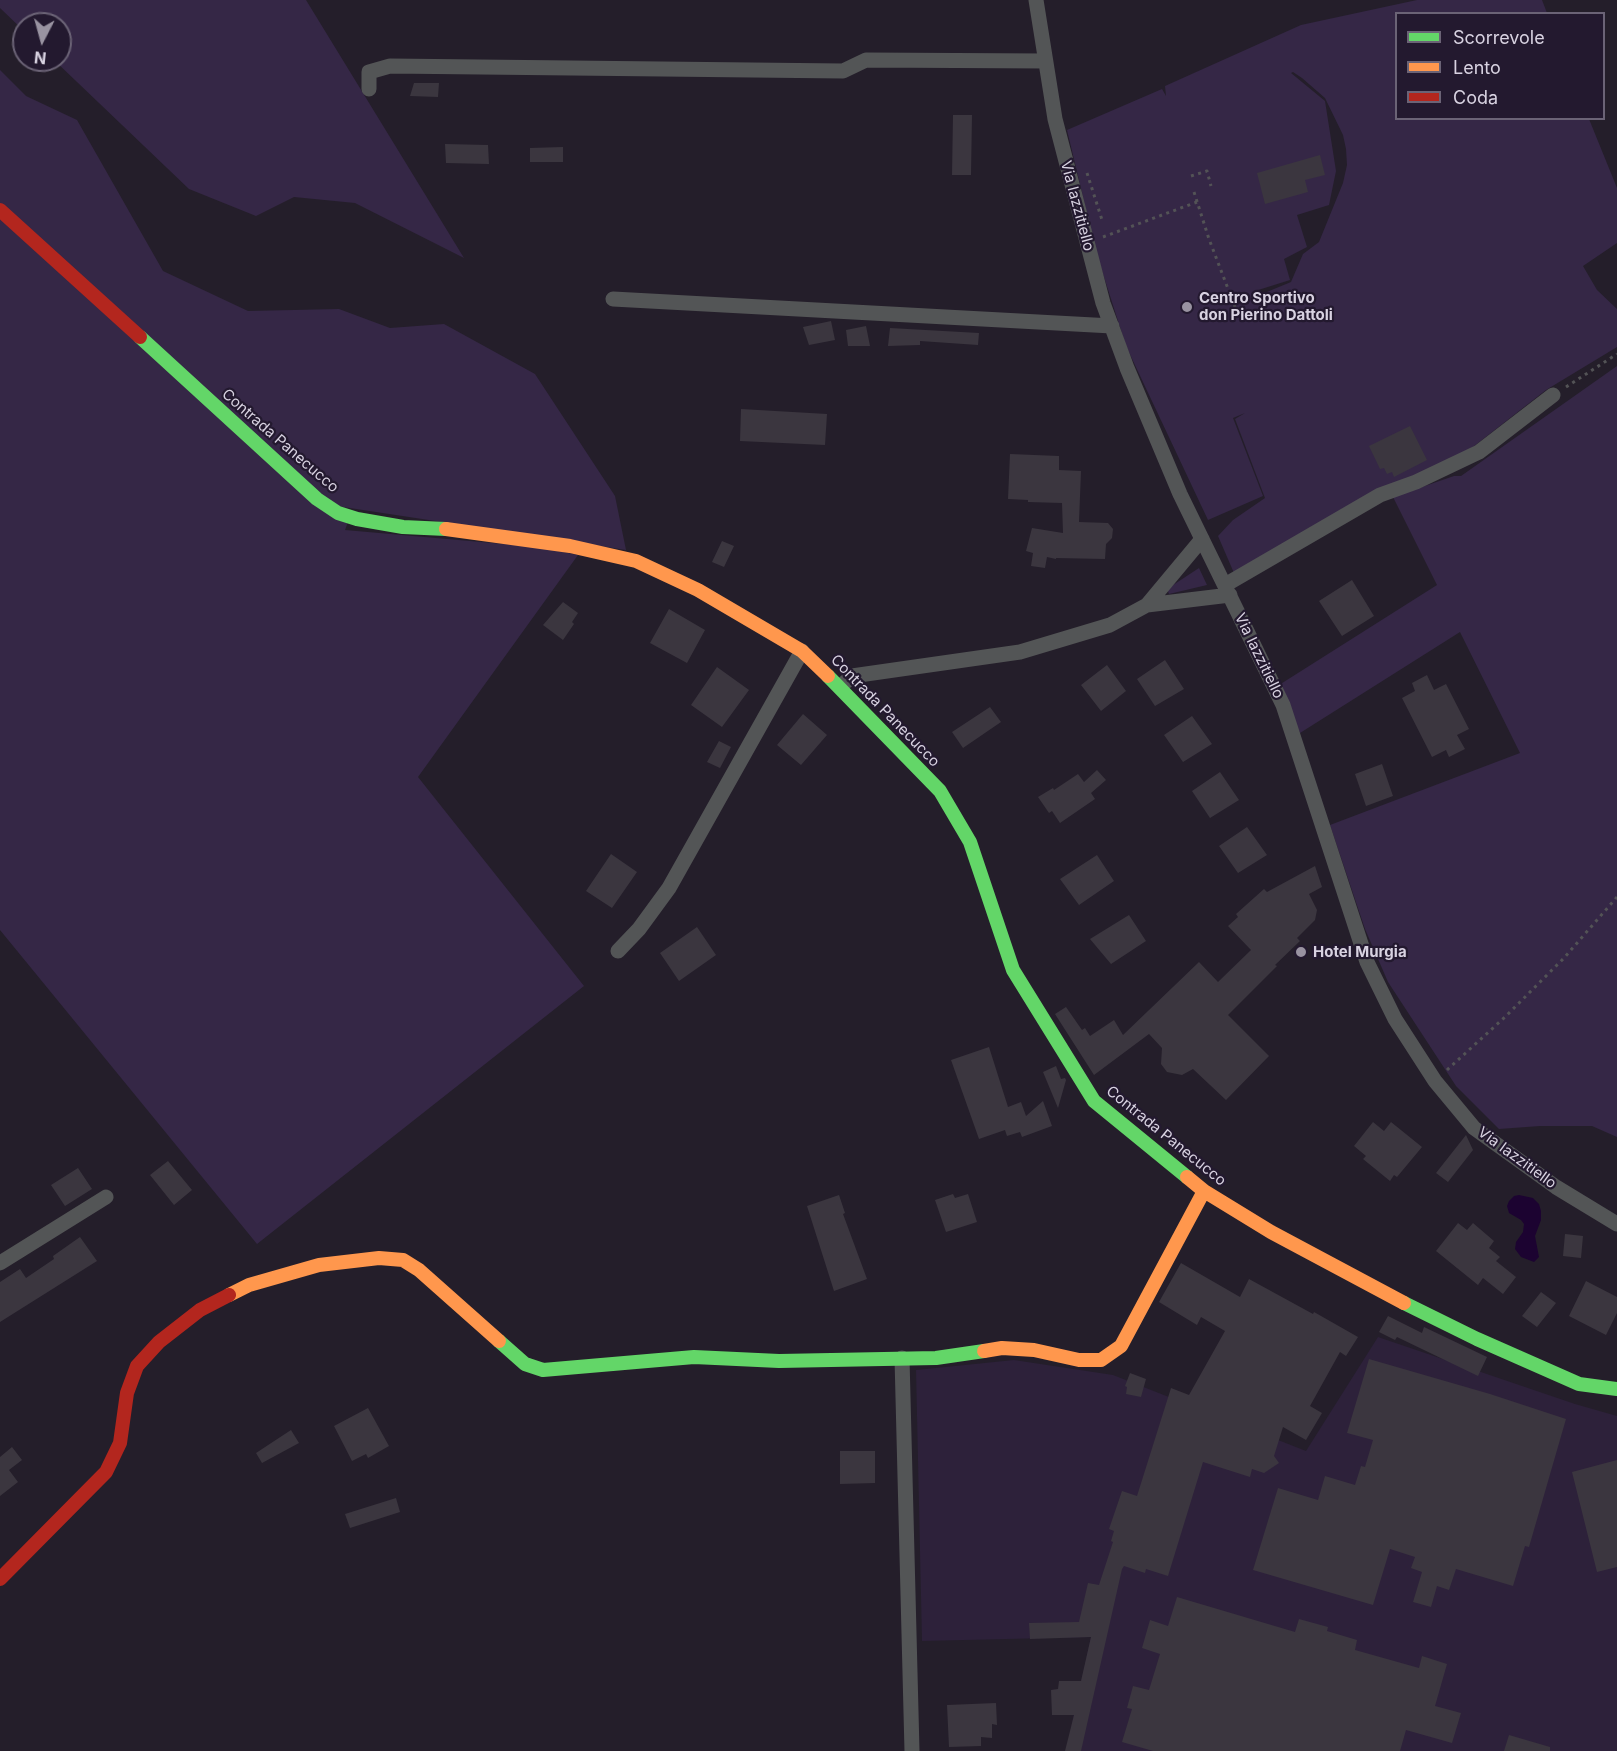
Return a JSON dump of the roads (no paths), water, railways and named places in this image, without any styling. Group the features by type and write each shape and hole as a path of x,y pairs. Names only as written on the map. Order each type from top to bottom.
{"street":[{"name":"Via Iazzitiello","path":"1036,0 1055,119 1080,218 1112,326 1127,368 1180,494 1283,705 1367,962 1395,1019 1435,1081 1474,1128 1556,1187 1617,1224"},
{"path":"369,89 369,72 390,66 843,71 866,60 1045,61"},
{"name":"Contrada Panecucco","path":"0,210 317,499 338,513 392,526 458,530 570,546 636,561 698,590 802,651 940,791 970,842 1013,970 1094,1101 1203,1191 1271,1232 1477,1339 1579,1384 1617,1389"},
{"path":"614,299 1112,326"},
{"path":"840,687 852,676 1020,652 1110,625 1147,605 1227,590 1380,495 1416,482 1479,452 1553,396"},
{"path":"1147,605 1202,539"},
{"path":"618,951 639,929 669,888 802,651"},
{"path":"0,1579 106,1472 120,1443 128,1393 137,1366 159,1341 200,1310 249,1285 319,1265 379,1258 403,1260 419,1270 525,1364 543,1370 694,1357 779,1360 936,1358 1002,1348 1034,1350 1079,1360 1101,1360 1121,1346 1203,1191"},
{"path":"0,1263 106,1197"},
{"path":"902,1358 912,1751"}],"place":[{"name":"Centro Sportivo don Pierino Dattoli","path":"1187,307"},
{"name":"Hotel Murgia","path":"1301,952"}]}
